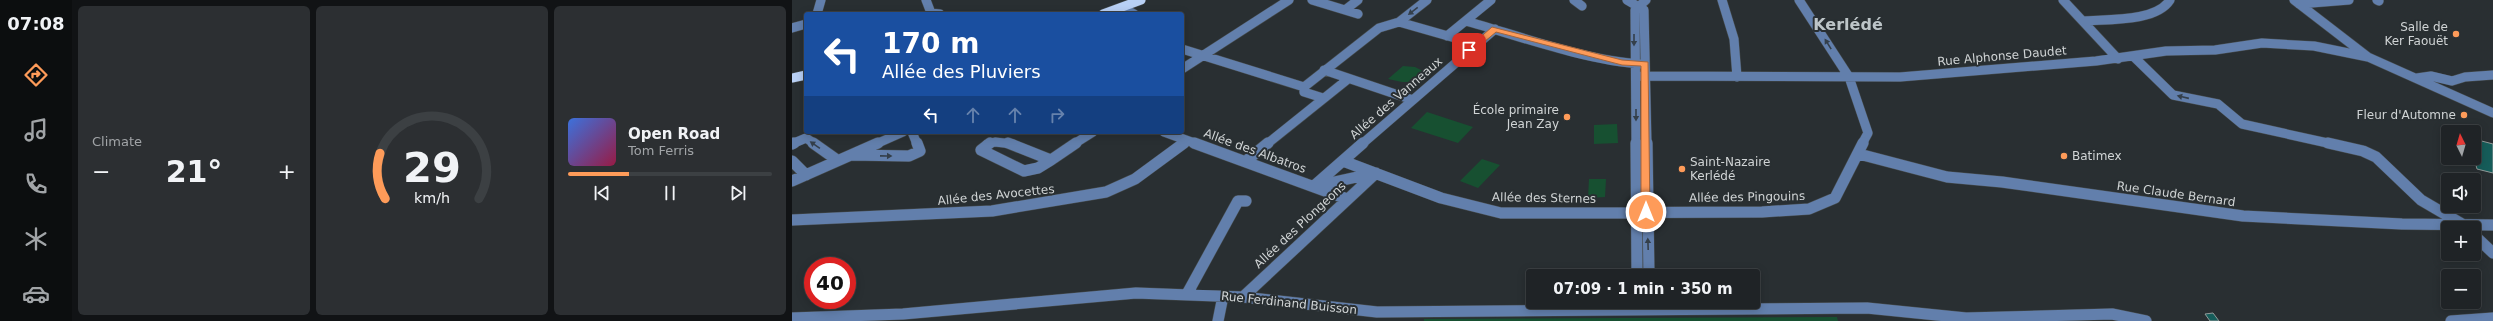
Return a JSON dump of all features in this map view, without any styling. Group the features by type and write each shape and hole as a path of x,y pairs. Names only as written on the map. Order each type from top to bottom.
{"main road":[{"path":"1108,12 1141,0"},
{"path":"1114,12 1145,0"},
{"path":"792,73 804,70"},
{"path":"792,78 804,75"}],"street":[{"path":"818,12 821,0"},
{"path":"926,0 931,12"},
{"path":"1184,68 1288,0"},
{"path":"1312,0 1358,14"},
{"path":"1344,10 1358,0"},
{"path":"1304,87 1378,28 1399,22 1428,0"},
{"path":"1447,36 1491,0"},
{"path":"1574,0 1582,6"},
{"path":"1627,0 1640,6 1644,10 1645,64 1640,76"},
{"path":"1638,269 1642,212 1640,76 1635,64 1635,10 1646,0"},
{"path":"1722,0 1734,39 1737,76"},
{"name":"Allée des Pingouins","path":"1642,212 1809,209 1829,202 1835,198 1859,154 1868,133 1849,78 1800,0"},
{"path":"2063,0 2118,59"},
{"path":"2083,21 2152,15 2165,8 2170,0"},
{"path":"2296,2 2349,0"},
{"path":"2296,2 2368,57 2493,113"},
{"path":"1123,8 1130,12"},
{"path":"1466,21 1589,55 1635,64 1645,64"},
{"path":"1399,22 1476,44"},
{"path":"792,28 804,25"},
{"name":"Allée des Vanneaux","path":"1314,186 1495,29"},
{"name":"Rue Alphonse Daudet","path":"1640,76 1900,77 2118,59 2166,51 2215,50 2268,43 2314,46 2368,57"},
{"path":"1184,50 1304,87"},
{"path":"2134,56 2173,95 2218,104 2242,124 2363,151 2376,157 2421,200 2456,221"},
{"path":"1324,70 1413,100"},
{"path":"2417,78 2431,76 2452,81 2465,77 2493,75"},
{"path":"1246,161 1348,79"},
{"path":"1304,87 1304,92 1323,98"},
{"path":"792,181 847,155 898,134"},
{"path":"847,155 909,156 920,151 913,134"},
{"path":"1051,160 1004,141 990,142 981,150 1024,171 1038,168 1051,160 1090,134"},
{"name":"Allée des Albatros","path":"1169,134 1347,199"},
{"path":"793,143 806,138 837,160"},
{"name":"Allée des Avocettes","path":"792,220 992,211 1106,192 1135,179 1187,141"},
{"name":"Rue Claude Bernard","path":"1859,154 1947,177 2002,182 2242,216 2441,225"},
{"path":"792,161 806,175"},
{"name":"Allée des Sternes","path":"1343,161 1465,204 1500,213 1642,212"},
{"path":"1314,186 1376,173"},
{"name":"Allée des Plongeons","path":"1243,297 1376,173"},
{"path":"1187,294 1238,201 1246,201"},
{"path":"1642,212 1648,269"},
{"name":"Rue Claude Bernard","path":"2481,225 2493,225"},
{"path":"2481,242 2493,253"},
{"name":"Rue Ferdinand Buisson","path":"792,318 812,319 903,314 1136,293 1243,297 1377,312 1430,313 1534,309"},
{"path":"1218,321 1223,296"},
{"name":"Rue Ferdinand Buisson","path":"1760,307 1866,308 1966,318 2112,314 2146,321"},
{"path":"2451,321 2493,318"}],"green space":[{"path":"1403,66 1415,67 1425,72 1416,82 1402,82 1388,79"},
{"path":"1427,112 1473,127 1458,143 1411,128"},
{"path":"1617,124 1618,143 1594,144 1594,125"},
{"path":"1482,159 1500,165 1478,188 1460,181"},
{"path":"1589,179 1606,179 1605,197 1588,198"},
{"path":"1837,317 1838,321 1424,321 1424,319"}],"building":[{"path":"2481,141 2493,144 2493,173 2477,169 2476,165 2481,165"},
{"path":"2213,313 2219,321 2210,321 2205,314"}],"place":[{"name":"Salle de Ker Faouët","path":"2456,34"},
{"name":"Fleur d'Automne","path":"2464,115"},
{"name":"École primaire Jean Zay","path":"1567,117"},
{"name":"Batimex","path":"2064,156"},
{"name":"Saint-Nazaire Kerlédé","path":"1682,169"}],"district":[{"name":"Kerlédé","path":"1848,24"}],"route":[{"path":"1469,50 1495,29 1622,63 1645,64 1646,212"}]}
